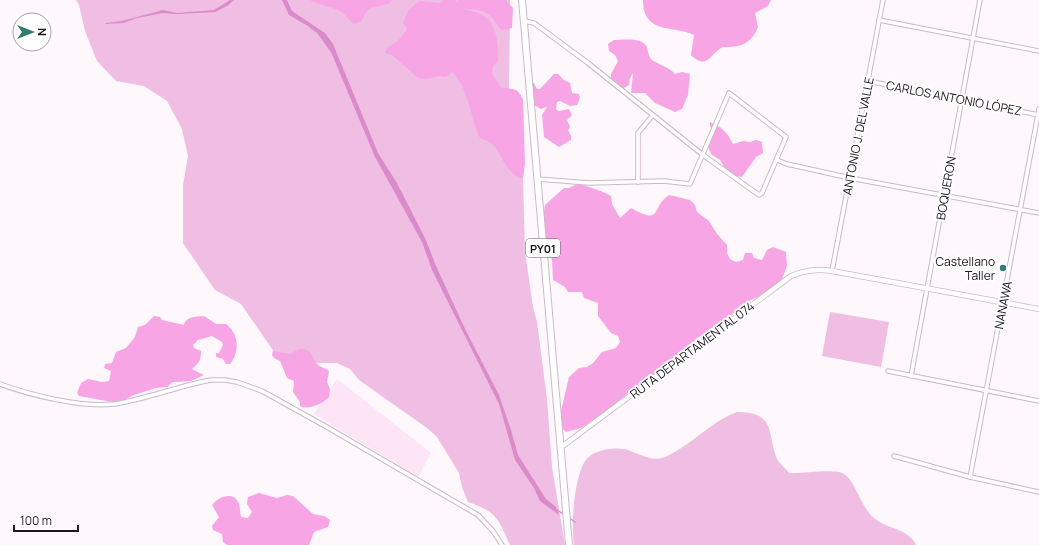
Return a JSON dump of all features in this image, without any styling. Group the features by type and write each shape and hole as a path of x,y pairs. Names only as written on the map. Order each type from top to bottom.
{"highway":[{"name":"PY01","path":"522,0 569,545"}],"street":[{"name":"ANTONIO J. DEL VALLE","path":"832,271 883,0"},
{"name":"BOQUERON","path":"912,376 980,0"},
{"path":"879,20 1039,51"},
{"path":"524,21 534,23 577,54 703,155 759,196 762,193 786,137 729,93 703,155 690,184 664,181 589,183 538,179"},
{"name":"CARLOS ANTONIO LÓPEZ","path":"868,81 962,98 1038,114"},
{"name":"NANAWA","path":"970,477 1039,109"},
{"path":"638,182 638,133 653,115"},
{"path":"777,160 787,164 850,178 1039,213"},
{"name":"RUTA DEPARTAMENTAL 074","path":"560,448 791,276 812,270 832,271 1039,309"},
{"path":"888,371 1039,401"},
{"path":"0,384 45,396 102,405 134,400 200,382 225,380 237,382 262,391 478,515 493,530 502,545"},
{"path":"894,456 970,477 1039,492"}],"shaded area":[{"path":"76,0 510,0 509,99 523,178 525,252 533,307 537,322 547,399 552,467 565,545 510,545 495,517 485,509 468,502 462,487 459,473 437,437 427,428 359,380 350,369 337,363 307,363 279,359 241,304 215,290 183,243 183,185 188,156 182,129 167,101 144,86 116,81 97,61 85,31 79,5"},
{"path":"230,0 234,0 227,6 215,12 177,14 163,13 137,18 123,23 105,24 163,10 177,13 214,10"},
{"path":"282,0 287,0 292,11 325,33 333,44 378,153 397,183 426,240 436,266 466,331 499,395 518,455 546,499 556,507 559,515 540,501 534,488 515,460 499,404 432,270 422,242 375,157 331,52 317,33 289,15"},
{"path":"310,0 392,0 388,4 369,9 361,22 354,24 340,11"},
{"path":"443,0 455,0 463,8 485,17 490,21 496,33 498,61 493,66 492,74 501,87 517,91 523,100 525,164 523,178 513,174 493,145 480,138 466,94 452,72 446,77 440,76 426,79 418,78 392,55 385,53 388,47 394,44 406,31 407,28 403,23 408,11 419,1 441,3"},
{"path":"458,0 506,0 513,8 512,28 502,30 487,13 462,7 459,5"},
{"path":"643,0 771,0 768,6 755,13 758,27 752,38 744,44 723,47 705,61 701,61 691,55 694,35 654,24 648,19 644,11"},
{"path":"614,40 637,40 645,44 649,56 653,61 669,69 675,74 682,72 690,74 688,95 682,109 675,112 655,103 645,93 631,93 633,73 630,78 629,85 622,89 611,82 611,74 618,61 615,55 609,51 608,44"},
{"path":"554,74 558,74 570,83 572,93 579,94 580,98 577,105 570,106 560,101 557,102 556,109 559,111 569,109 572,115 567,120 570,127 568,130 571,140 559,147 544,137 542,115 547,107 541,109 532,104 531,83 534,83 537,89 540,89"},
{"path":"710,122 720,127 728,135 733,144 743,141 750,142 756,140 762,142 763,153 756,157 742,177 735,176 724,167 720,160 711,154 707,144 713,132"},
{"path":"579,183 611,196 612,204 620,218 631,208 641,213 652,215 655,213 663,200 669,195 690,200 695,205 697,212 709,221 717,234 727,245 727,253 730,259 736,262 743,260 745,253 752,253 754,258 762,260 767,250 773,247 786,252 787,266 779,287 741,305 730,317 709,330 707,334 698,337 686,352 672,359 666,367 637,389 629,392 614,408 581,428 566,432 561,427 561,411 569,377 579,368 587,367 593,363 602,352 616,348 620,342 618,336 611,333 598,316 598,303 584,298 582,292 568,292 565,287 553,280 552,259 548,253 546,237 541,228 545,205 564,188 569,188"},
{"path":"830,312 889,322 881,367 822,356"},
{"path":"154,316 160,317 162,320 184,325 189,318 204,316 216,324 226,324 234,333 237,343 237,349 233,359 230,364 226,364 223,359 216,357 216,353 219,353 223,345 222,342 212,336 198,340 193,345 194,348 201,351 201,355 199,362 192,369 204,375 191,381 173,382 167,387 156,388 134,395 118,403 79,396 77,393 81,383 88,379 102,382 109,381 111,371 104,368 105,364 112,363 116,352 126,348 135,337 138,327 145,325"},
{"path":"299,349 307,350 317,364 329,371 327,382 330,389 329,397 319,404 307,408 300,406 300,402 293,392 294,381 287,378 280,361 272,355 273,351 290,354"},
{"path":"337,379 431,453 418,477 314,414"},
{"path":"737,412 750,413 759,416 765,421 771,434 774,451 778,461 789,473 834,471 844,474 852,483 862,502 875,519 903,532 913,540 916,545 574,545 574,502 578,478 588,457 597,452 614,448 624,449 649,458 660,459 675,452 727,416"},
{"path":"259,493 277,498 287,495 293,496 313,514 324,516 330,520 328,527 314,532 309,545 227,545 223,542 222,534 213,530 212,526 219,517 212,505 222,497 234,497 239,504 241,517 248,518 252,512 247,504 248,497"}],"waterway":[{"path":"557,510 563,514"},
{"path":"568,517 575,522"}],"place":[{"name":"Castellano Taller","path":"1003,268"}]}
